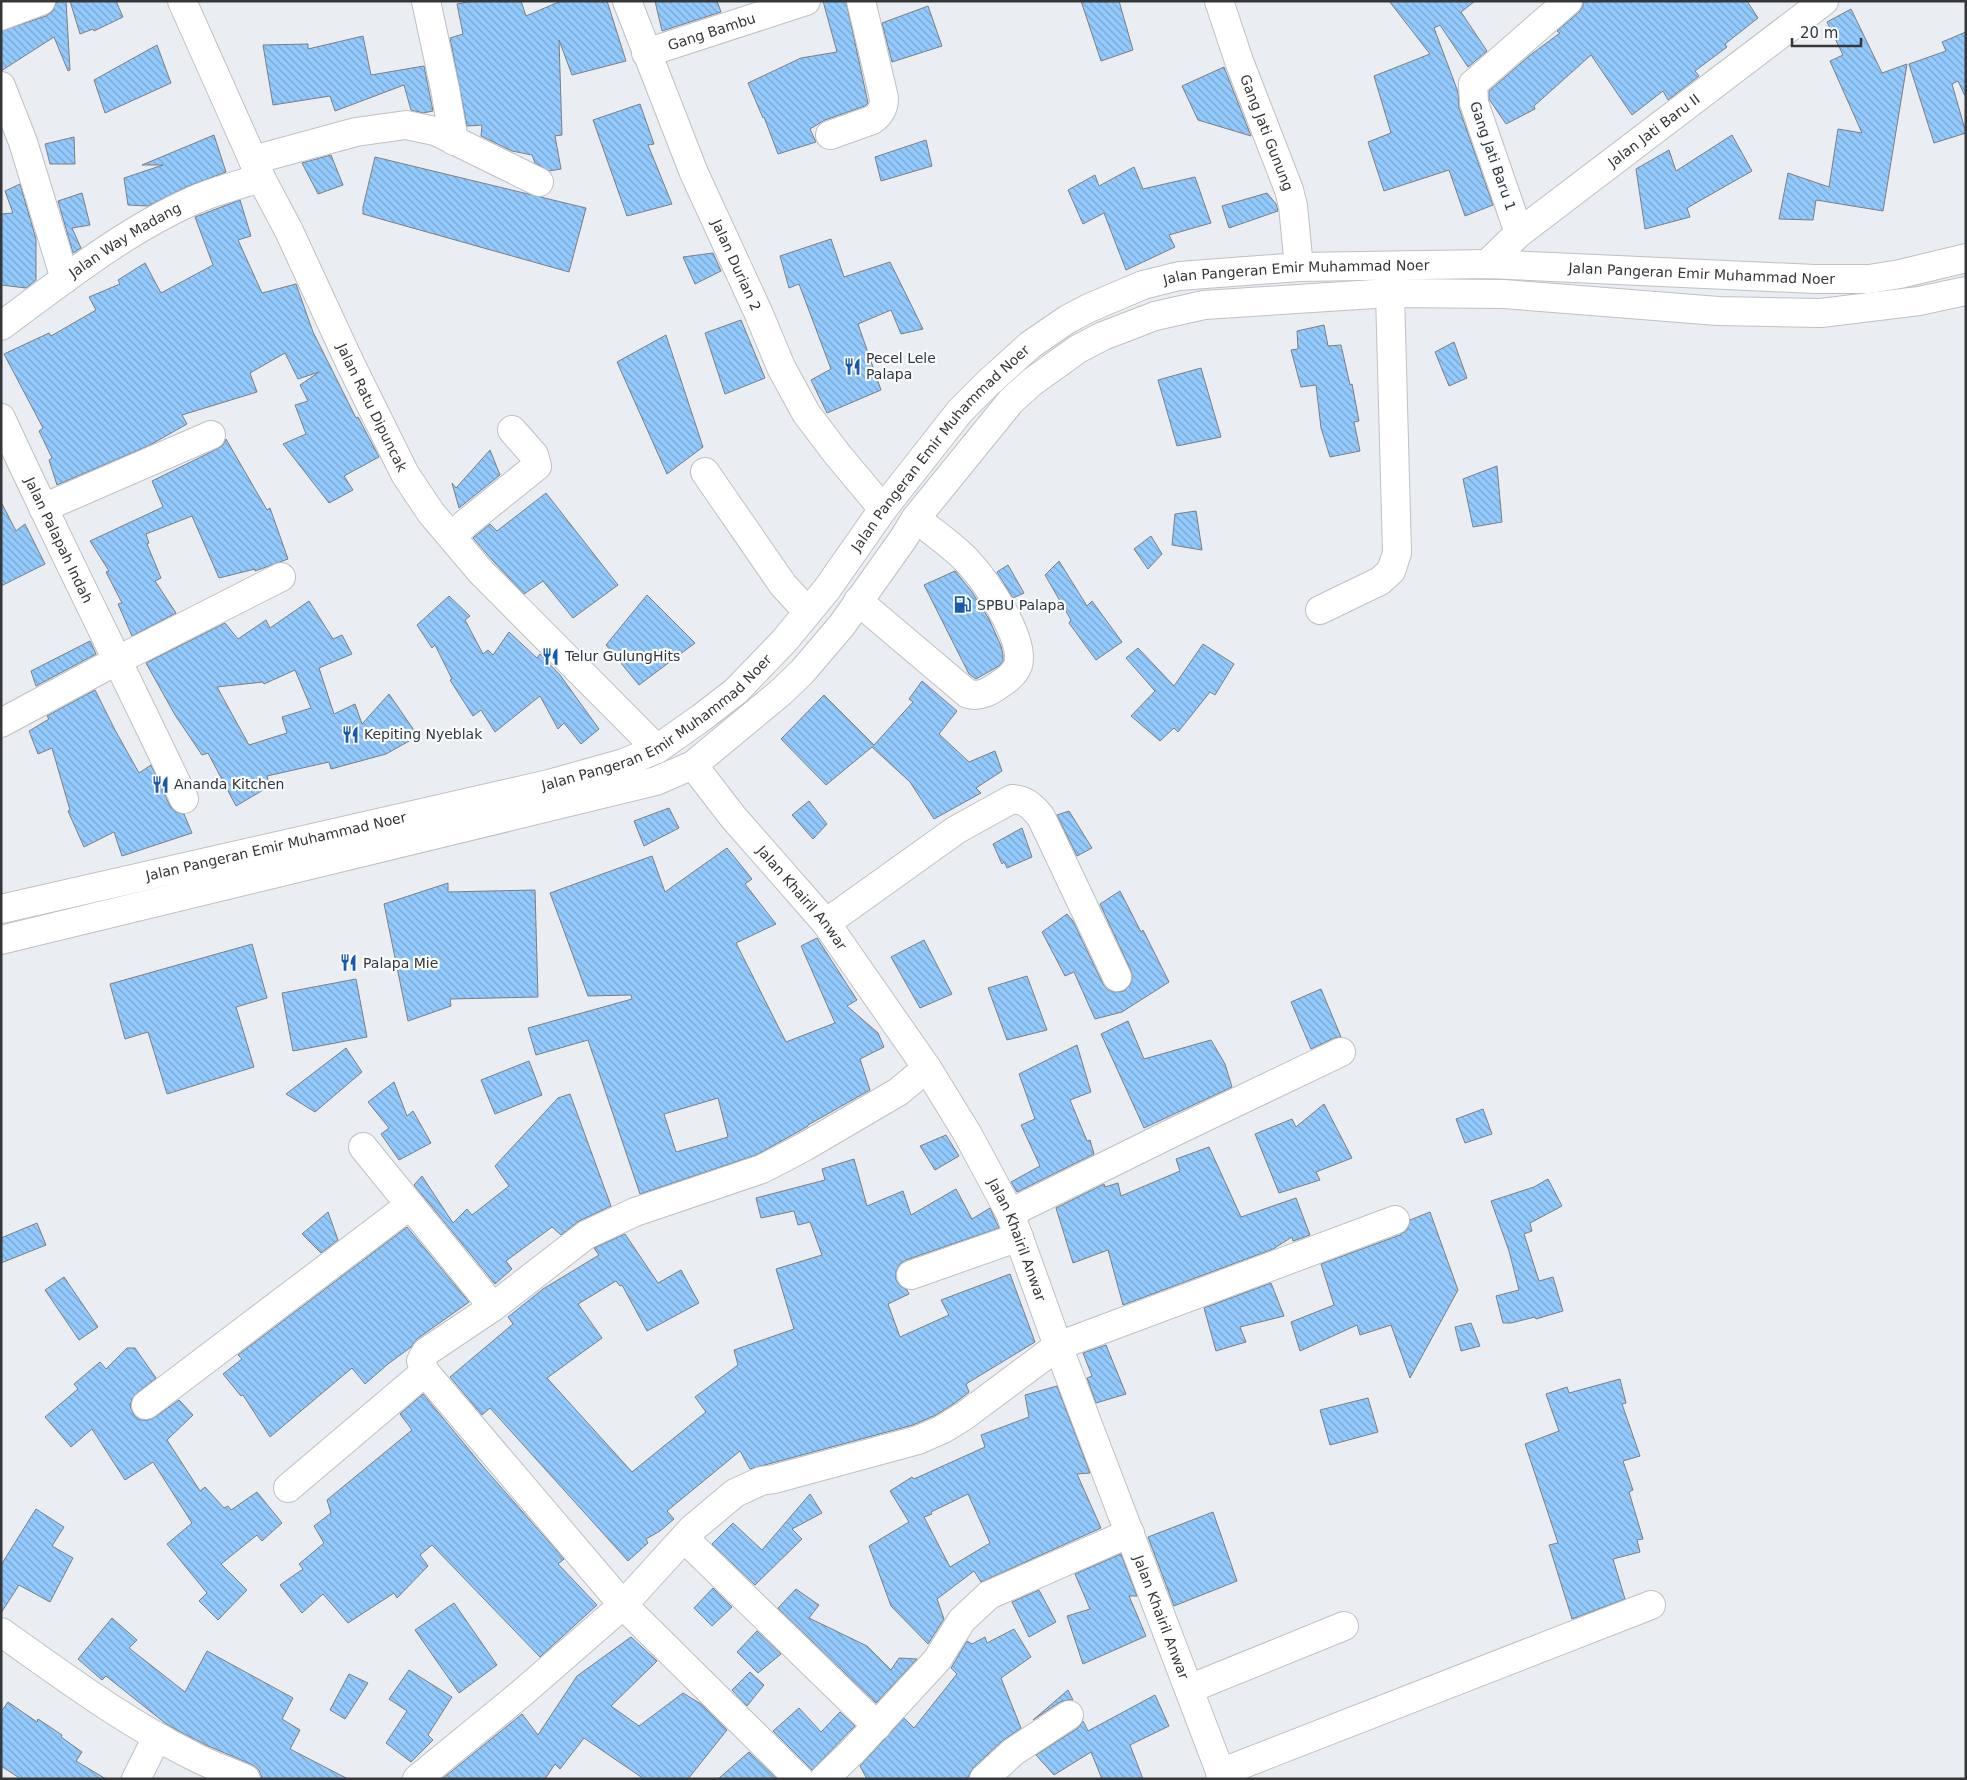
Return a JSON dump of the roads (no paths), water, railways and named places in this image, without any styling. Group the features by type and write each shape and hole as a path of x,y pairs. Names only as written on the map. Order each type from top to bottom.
{"street":[{"path":"1,16 41,1"},
{"name":"Jalan Ratu Dipuncak","path":"182,1 257,169 289,231 350,363 405,474 431,513 481,572 658,749"},
{"path":"426,1 454,141"},
{"name":"Jalan Durian 2","path":"627,1 694,173 758,312 781,367 806,413 837,454 883,508"},
{"name":"Gang Bambu","path":"646,53 806,1"},
{"path":"830,135 872,120 877,117 884,107 884,98 861,1"},
{"name":"Gang Jati Gunung","path":"1219,1 1239,61 1294,206 1300,266"},
{"name":"Gang Jati Baru 1","path":"1520,233 1474,103 1473,84 1568,1"},
{"name":"Jalan Jati Baru II","path":"1487,264 1520,233 1824,1"},
{"path":"1,86 22,142 65,279"},
{"name":"Jalan Way Madang","path":"1,326 65,279 144,226 257,169 356,132 406,125 435,131 539,182"},
{"name":"Jalan Pangeran Emir Muhammad Noer","path":"552,795 658,749 736,691 785,640 828,589 883,508 936,444 960,411 1030,344 1089,308 1162,280 1179,276 1300,266 1487,264 1815,279 1869,279 1900,274 1966,258"},
{"path":"1320,610 1380,581 1391,571 1397,553 1390,294 1392,265"},
{"path":"1718,311 1724,275"},
{"path":"1162,280 1171,312"},
{"name":"Jalan Pangeran Emir Muhammad Noer","path":"1,940 284,858 552,795 656,781 693,765 780,693 802,672 836,632 916,518 1010,401 1032,382 1078,349 1103,336 1155,316 1204,305 1390,294 1504,294 1718,311 1821,313 1919,301 1966,291"},
{"name":"Jalan Palapah Indah","path":"1,418 42,508 118,660 184,799"},
{"path":"452,537 465,524 537,466 534,455 512,430"},
{"path":"42,508 211,435"},
{"path":"936,444 958,464"},
{"path":"705,472 783,585 808,612"},
{"path":"858,601 968,694 976,696 988,692 1010,677 1018,666 1019,654 1014,634 991,590 968,562 916,518"},
{"path":"1,723 36,706 118,660 281,577"},
{"path":"758,668 780,693"},
{"name":"Jalan Khairil Anwar","path":"693,765 734,817 826,923 927,1068 967,1133 1014,1225 1221,1776"},
{"path":"826,923 956,830 1012,799 1022,800 1032,806 1041,816 1117,977"},
{"name":"Jalan Pangeran Emir Muhammad Noer","path":"1,909 284,858"},
{"path":"911,1275 1014,1225 1174,1132 1341,1052"},
{"path":"799,1779 623,1606 425,1372 421,1362 426,1352 493,1307 586,1235 635,1212 762,1169 804,1147 898,1092 927,1068"},
{"path":"363,1147 493,1307"},
{"path":"146,1405 410,1205"},
{"path":"417,1779 522,1693 623,1606 692,1529 735,1493 760,1481 774,1479 918,1440 943,1429 964,1416 1058,1346 1395,1220"},
{"path":"288,1488 425,1372"},
{"path":"824,1779 877,1726 937,1660 962,1620 989,1595 1130,1533"},
{"path":"684,1538 877,1726"},
{"path":"1221,1776 1651,1605"},
{"path":"1189,1689 1344,1626"},
{"path":"1,1632 82,1690 157,1737 194,1757 246,1779"},
{"path":"984,1779 1013,1752 1069,1715"},
{"path":"136,1779 157,1737"}],"place":[{"name":"Pecel Lele Palapa","path":"852,366"},
{"name":"SPBU Palapa","path":"963,605"},
{"name":"Telur GulungHits","path":"551,656"},
{"name":"Kepiting Nyeblak","path":"350,734"},
{"name":"Ananda Kitchen","path":"160,784"},
{"name":"Palapa Mie","path":"349,963"}]}
